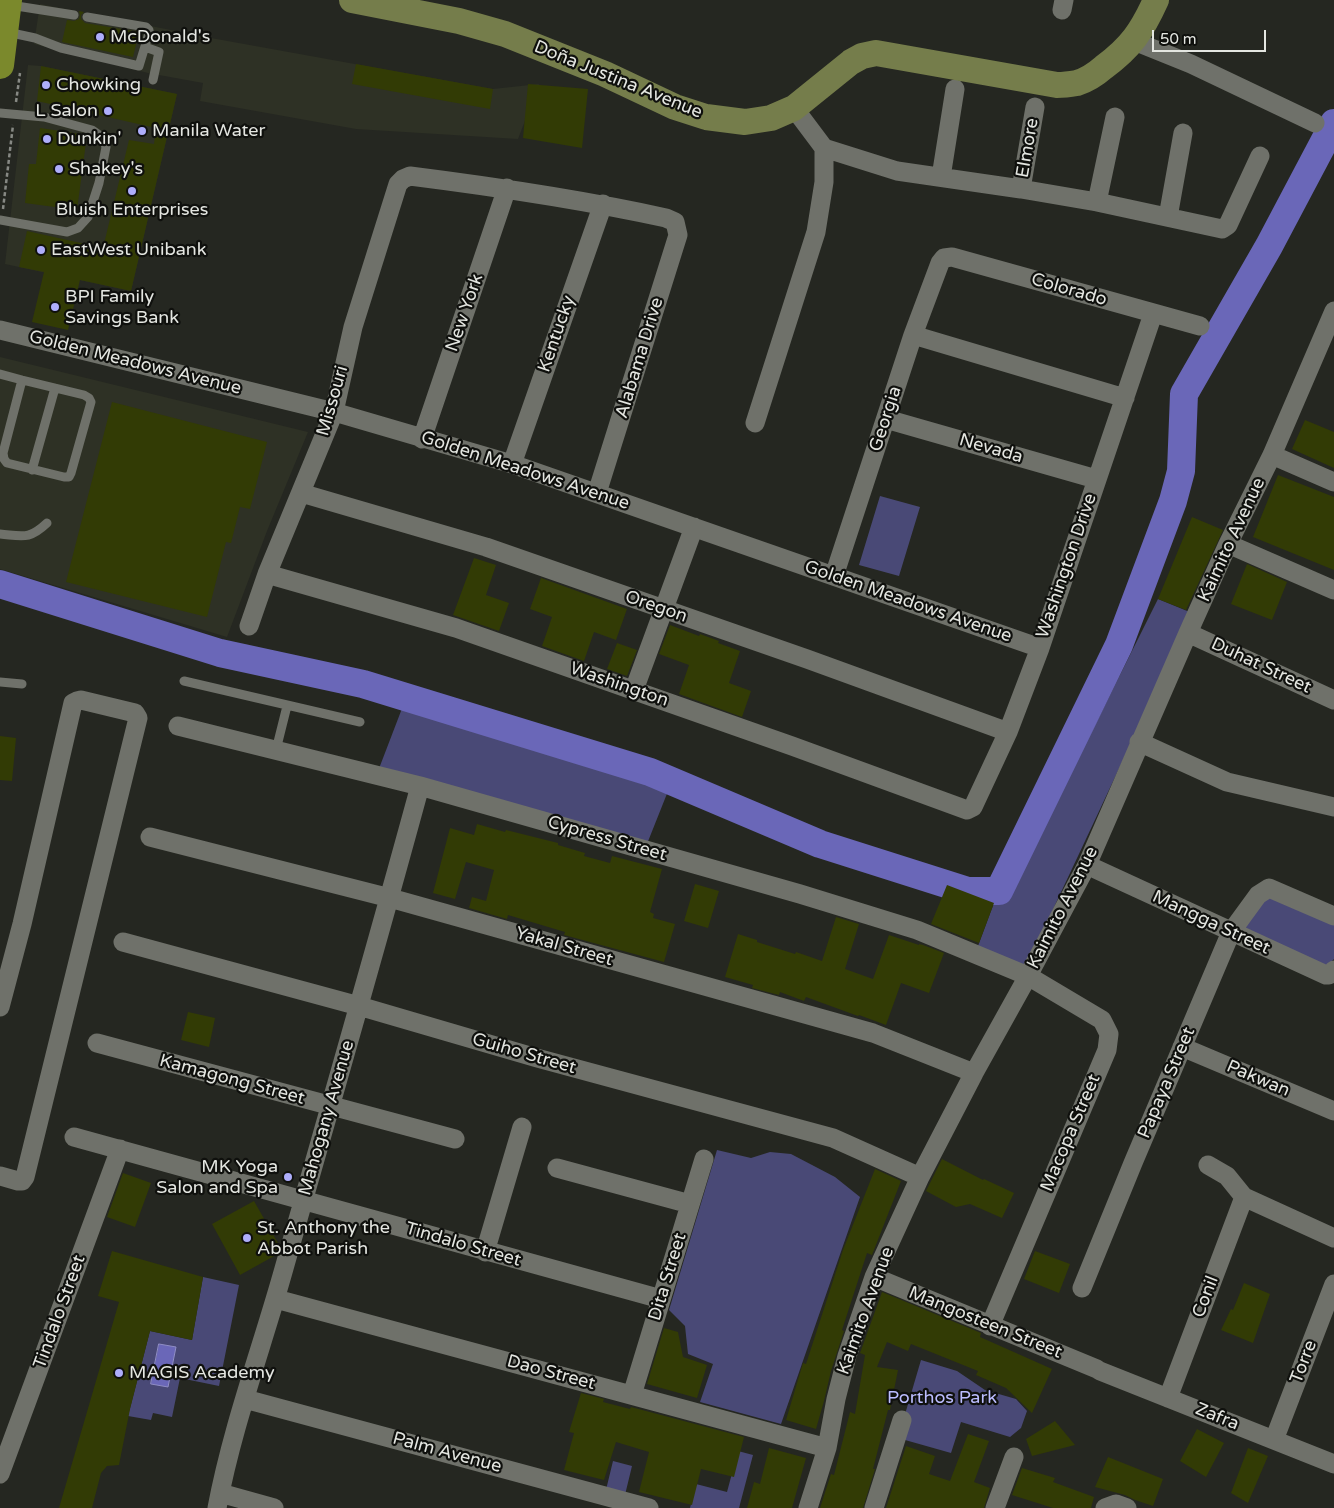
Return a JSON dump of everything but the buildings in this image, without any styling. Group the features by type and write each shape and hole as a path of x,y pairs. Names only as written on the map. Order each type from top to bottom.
{"main road":[{"path":"0,65 8,2"}],"street":[{"name":"Doña Justina Avenue","path":"352,0 459,21 505,34 605,74 675,107 706,117 745,122 772,118 794,108 851,62 862,56 876,53 1057,86 1077,83 1092,76 1119,56 1134,41 1156,0"},
{"path":"1134,41 1191,64 1315,123"},
{"path":"941,177 955,89"},
{"name":"Elmore","path":"1021,189 1035,107"},
{"path":"794,108 824,148 897,171 1097,202 1222,229 1228,226 1260,156"},
{"path":"1097,202 1115,117"},
{"path":"1168,217 1183,133"},
{"path":"755,423 816,232 824,182 824,148"},
{"name":"Missouri","path":"249,626 267,574 334,412 353,327 398,184 410,176 507,188"},
{"path":"507,188 603,204"},
{"name":"New York","path":"422,438 507,188"},
{"name":"Alabama Drive","path":"597,493 678,235 675,222 666,218 603,204"},
{"name":"Kentucky","path":"512,464 603,204"},
{"name":"Colorado","path":"940,263 944,258 952,258 1200,326"},
{"name":"Georgia","path":"834,576 914,334 940,263"},
{"name":"Kaimito Avenue","path":"808,1508 827,1448 836,1399 847,1356 874,1277 920,1177 1087,865 1188,632 1228,544 1272,455 1334,311"},
{"name":"Washington Drive","path":"967,810 973,807 1008,732 1040,648 1153,314"},
{"name":"Golden Meadows Avenue","path":"0,330 334,412 512,464 1040,648"},
{"path":"914,334 1124,398"},
{"name":"Nevada","path":"886,419 1096,479"},
{"path":"1272,455 1334,482"},
{"name":"Oregon","path":"301,493 486,547 1008,732"},
{"path":"634,690 694,527"},
{"path":"1228,544 1334,590"},
{"name":"Washington","path":"267,574 456,628 967,810"},
{"name":"Duhat Street","path":"1188,632 1334,700"},
{"path":"0,1007 22,924 73,703 81,700 135,713 138,718 136,728 25,1177 22,1181 18,1181 0,1176"},
{"name":"Cypress Street","path":"178,726 420,786 800,894 917,930 1028,976"},
{"path":"1139,742 1227,782 1334,807"},
{"name":"Mahogany Avenue","path":"218,1500 245,1399 276,1299 390,898 420,786"},
{"name":"Yakal Street","path":"150,837 390,898 873,1033 974,1073"},
{"name":"Mangga Street","path":"1087,865 1326,975 1329,976 1334,970"},
{"name":"Papaya Street","path":"1082,1288 1231,932 1258,895 1269,888 1334,916"},
{"name":"Guiho Street","path":"123,942 359,1006 537,1058 833,1138 920,1177"},
{"name":"Macopa Street","path":"990,1326 1107,1050 1109,1034 1102,1020 1028,976"},
{"name":"Kamagong Street","path":"97,1043 455,1139"},
{"name":"Pakwan","path":"1182,1047 1334,1111"},
{"path":"485,1252 522,1127"},
{"name":"Tindalo Street","path":"74,1137 485,1252 661,1299"},
{"name":"Tindalo Street","path":"0,1474 120,1149"},
{"name":"Dita Street","path":"632,1395 704,1159"},
{"path":"1208,1165 1228,1176 1244,1197 1334,1238"},
{"path":"557,1168 690,1204"},
{"name":"Conil","path":"1168,1398 1244,1197"},
{"name":"Mangosteen Street","path":"874,1277 1098,1370"},
{"name":"Torre","path":"1274,1440 1334,1284"},
{"name":"Dao Street","path":"276,1299 827,1448"},
{"name":"Zafra","path":"1098,1370 1334,1464"},
{"name":"Palm Avenue","path":"245,1399 649,1508"},
{"path":"874,1508 902,1420"},
{"path":"996,1508 1014,1458"},
{"path":"218,1500 274,1508"},
{"path":"1105,1508 1116,1504 1126,1508"}],"lane":[{"path":"8,2 74,15"},
{"path":"4,32 35,38 61,48 139,66 149,33 146,27 87,17"},
{"path":"145,47 159,52 153,80"},
{"path":"0,113 44,116 92,130 102,137 106,147 99,183 88,217 78,228 67,232 0,220"},
{"path":"0,374 84,394 89,398 91,402 72,473 69,477 32,470 7,463 4,459 22,380"},
{"path":"32,470 55,388"},
{"path":"0,534 26,536 36,533 47,523"},
{"path":"0,682 22,684"},
{"path":"184,682 360,722"},
{"path":"276,750 287,706"}],"shaded area":[{"path":"40,4 211,38 493,89 539,84 518,139 356,129 200,101 203,83 148,73 34,44"},
{"path":"28,65 41,66 177,94 131,291 5,264"},
{"path":"0,357 308,432 267,531 227,637 0,569"},
{"path":"159,1344 176,1347 168,1387 151,1384"}],"green space":[{"path":"880,496 920,507 899,576 859,565"},
{"path":"1158,599 1192,613 1025,969 978,946 994,903 1008,899"},
{"path":"406,698 539,733 674,776 643,854 375,779"},
{"path":"1271,892 1334,920 1334,959 1323,970 1238,931"},
{"path":"717,1150 751,1158 770,1152 791,1154 835,1177 860,1197 781,1424 700,1402 713,1364 688,1354 685,1326 669,1310"},
{"path":"203,1277 239,1285 219,1386 180,1378 172,1417 153,1413 151,1420 128,1416 150,1331 192,1340"},
{"name":"Porthos Park","path":"921,1360 957,1371 985,1390 1016,1399 1027,1411 1021,1428 1010,1437 961,1422 951,1453 898,1438"},
{"path":"738,1451 753,1455 739,1508 690,1508 696,1484 727,1492"},
{"path":"613,1461 632,1466 624,1499 605,1494"}],"waterway":[{"path":"0,584 220,653 363,684 650,772 820,844 968,891 999,891 1119,645 1173,501 1181,471 1184,394 1269,246 1334,123"}],"place":[{"name":"McDonald's","path":"100,37"},
{"name":"Chowking","path":"46,85"},
{"name":"L Salon","path":"108,111"},
{"name":"Manila Water","path":"142,131"},
{"name":"Dunkin'","path":"47,139"},
{"name":"Shakey's","path":"59,169"},
{"name":"Bluish Enterprises","path":"132,191"},
{"name":"EastWest Unibank","path":"41,250"},
{"name":"BPI Family Savings Bank","path":"55,307"},
{"name":"MK Yoga Salon and Spa","path":"288,1177"},
{"name":"St. Anthony the Abbot Parish","path":"247,1238"},
{"name":"MAGIS Academy","path":"119,1373"}]}
